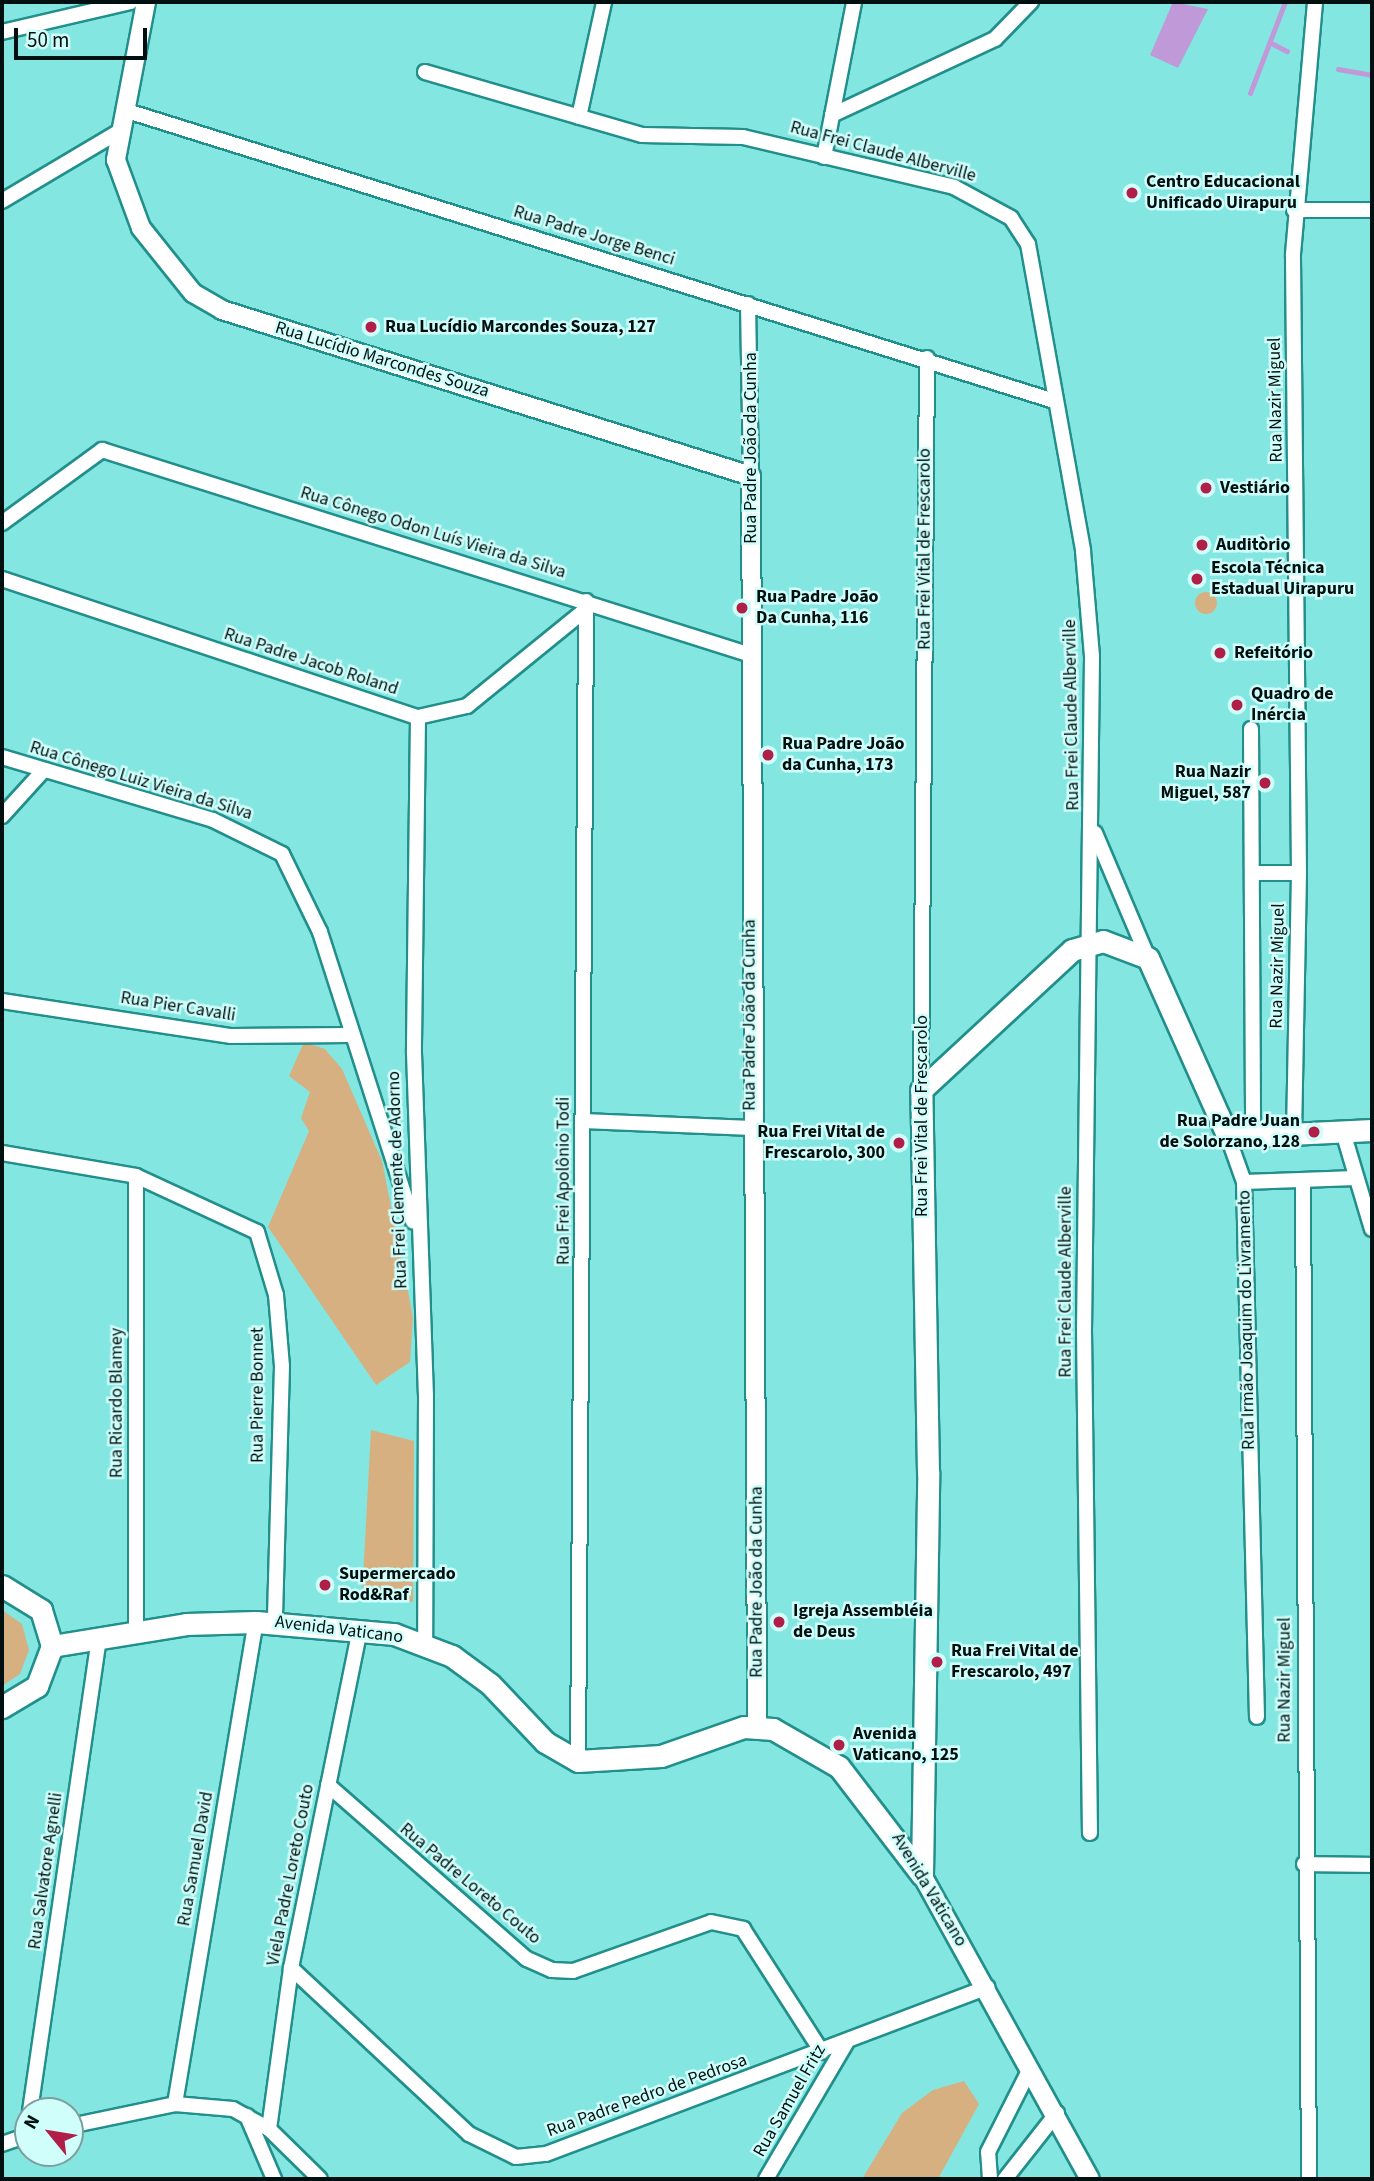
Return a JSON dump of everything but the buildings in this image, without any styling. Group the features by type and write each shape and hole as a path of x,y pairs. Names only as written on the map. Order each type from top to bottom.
{"main road":[{"path":"921,1090 1087,943 1119,944 1148,958"},
{"name":"Rua Irmão Joaquim do Livramento","path":"1148,958 1228,1137"},
{"name":"Rua Frei Vital de Frescarolo","path":"921,1090 928,1472 922,1875"},
{"path":"1228,1137 1372,1130"},
{"path":"2,1586 41,1610 52,1646 37,1686 2,1707"},
{"name":"Avenida Vaticano","path":"52,1646 136,1631 265,1622 360,1630 425,1642 490,1684 545,1742 578,1761"},
{"path":"578,1761 661,1756 757,1726"},
{"name":"Avenida Vaticano","path":"757,1726 806,1744 839,1767 922,1875"}],"street":[{"path":"2,32 131,2"},
{"name":"Rua Lucídio Marcondes Souza","path":"146,2 118,132 121,180 141,228 193,293 222,310 751,476"},
{"path":"579,117 604,2"},
{"path":"824,157 854,2"},
{"path":"832,115 995,39 1015,25 1031,2"},
{"name":"Rua Nazir Miguel","path":"1294,1134 1298,873 1294,210 1313,73 1315,2"},
{"name":"Rua Frei Claude Alberville","path":"425,72 642,135 743,137 954,187 1011,218 1028,244 1037,278 1052,400 1089,604 1093,828 1087,943 1090,1833"},
{"name":"Rua Padre Jorge Benci","path":"124,110 927,358 1052,400"},
{"path":"2,201 118,132"},
{"path":"1294,210 1372,210"},
{"name":"Rua Padre João da Cunha","path":"748,304 751,476 751,1128 757,1726"},
{"name":"Rua Frei Vital de Frescarolo","path":"921,1090 927,358"},
{"name":"Rua Cônego Odon Luís Vieira da Silva","path":"2,523 102,450 585,606 751,655"},
{"name":"Rua Padre Jacob Roland","path":"2,579 418,717"},
{"path":"418,717 467,706 585,606"},
{"name":"Rua Frei Apolônio Todi","path":"578,1761 584,1121 585,606"},
{"name":"Rua Frei Clemente de Adorno","path":"418,717 417,1232 426,1396 425,1642"},
{"name":"Rua Nazir Miguel","path":"1251,729 1253,1136"},
{"name":"Rua Cônego Luiz Vieira da Silva","path":"2,757 213,820 282,854 320,932 350,1035 417,1232"},
{"path":"2,816 43,771"},
{"name":"Rua Irmão Joaquim do Livramento","path":"1093,828 1148,958"},
{"path":"1252,873 1298,873"},
{"name":"Rua Pier Cavalli","path":"2,1001 231,1036 350,1035"},
{"path":"584,1121 751,1128"},
{"path":"1343,1132 1372,1229"},
{"name":"Rua Irmão Joaquim do Livramento","path":"1228,1137 1244,1182 1257,1717"},
{"name":"Rua Pierre Bonnet","path":"2,1153 136,1176 242,1221 268,1253 282,1366 265,1622"},
{"name":"Rua Ricardo Blamey","path":"136,1176 136,1631"},
{"path":"1244,1182 1356,1178"},
{"name":"Rua Nazir Miguel","path":"1303,1180 1304,1864 1309,2179"},
{"name":"Rua Samuel David","path":"175,2104 265,1622"},
{"name":"Viela Padre Loreto Couto","path":"269,2129 291,1968 360,1630"},
{"name":"Rua Salvatore Agnelli","path":"32,2097 99,1637"},
{"name":"Rua Padre Loreto Couto","path":"328,1785 527,1959 552,1970 573,1971 712,1922 743,1929 822,2052"},
{"path":"1304,1864 1372,1865"},
{"name":"Avenida Vaticano","path":"922,1875 1057,2113 1090,2179"},
{"name":"Rua Padre Pedro de Pedrosa","path":"291,1968 469,2134 516,2157 546,2154 846,2043 987,1987"},
{"name":"Rua Samuel Fritz","path":"766,2179 846,2043"},
{"path":"990,2179 988,2152 1030,2069"},
{"path":"84,2123 175,2104 247,2115 269,2129 320,2179"},
{"path":"1006,2179 1057,2113"},
{"path":"247,2115 274,2179"}],"shaded area":[{"path":"1173,2 1208,9 1178,68 1150,55"},
{"path":"1206,592 1214,595 1217,603 1214,611 1206,614 1198,611 1195,603 1198,595"},
{"path":"304,1042 325,1049 342,1069 382,1161 413,1317 410,1362 376,1385 268,1227 309,1131 301,1118 310,1092 289,1076"},
{"path":"371,1430 414,1441 413,1602 362,1597"},
{"path":"2,1610 22,1624 29,1650 20,1674 2,1686"},
{"path":"964,2081 979,2104 938,2179 862,2179 902,2113 933,2090"}],"waterway":[{"path":"1250,93 1285,2"},
{"path":"1271,43 1287,51"},
{"path":"1338,69 1372,75"}],"place":[{"name":"Centro Educacional Unificado Uirapuru","path":"1132,193"},
{"name":"Rua Lucídio Marcondes Souza, 127","path":"371,327"},
{"name":"Vestiário","path":"1206,488"},
{"name":"Auditòrio","path":"1202,545"},
{"name":"Escola Técnica Estadual Uirapuru","path":"1197,579"},
{"name":"Rua Padre João Da Cunha, 116","path":"742,608"},
{"name":"Refeitório","path":"1220,653"},
{"name":"Quadro de Inércia","path":"1237,705"},
{"name":"Rua Padre João da Cunha, 173","path":"768,755"},
{"name":"Rua Nazir Miguel, 587","path":"1265,783"},
{"name":"Rua Padre Juan de Solorzano, 128","path":"1314,1132"},
{"name":"Rua Frei Vital de Frescarolo, 300","path":"899,1143"},
{"name":"Supermercado Rod&Raf","path":"325,1585"},
{"name":"Igreja Assembléia de Deus","path":"779,1622"},
{"name":"Rua Frei Vital de Frescarolo, 497","path":"937,1662"},
{"name":"Avenida Vaticano, 125","path":"839,1745"}]}
